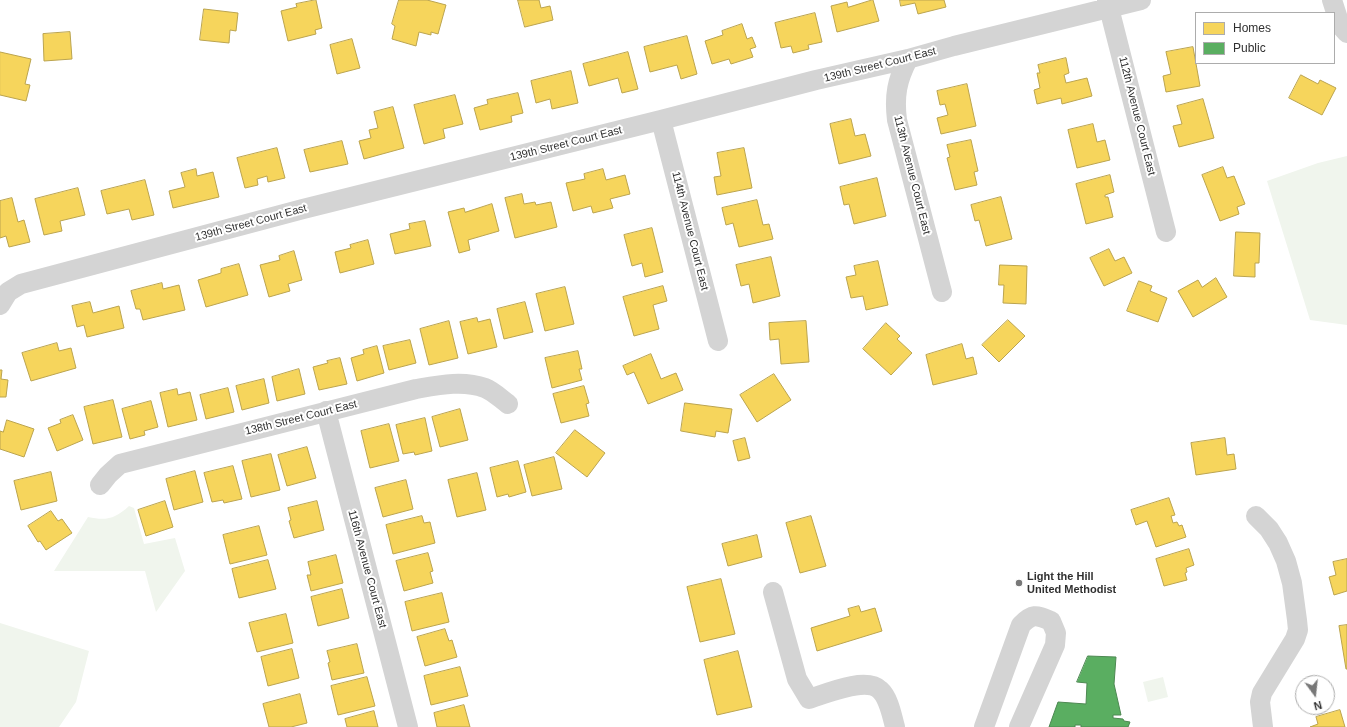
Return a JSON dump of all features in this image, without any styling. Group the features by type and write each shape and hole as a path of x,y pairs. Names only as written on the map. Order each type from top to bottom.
{"street":[{"name":"139th Street Court East","path":"0,305 8,292 21,284 303,210 816,80 908,59 1108,4 1141,0"},
{"path":"1332,0 1340,25 1347,33"},
{"name":"112th Avenue Court East","path":"1108,4 1166,232"},
{"name":"113th Avenue Court East","path":"908,59 900,74 896,93 895,106 897,120 942,292"},
{"name":"114th Avenue Court East","path":"661,120 718,342"},
{"name":"138th Street Court East","path":"100,485 120,464 326,411 440,384 467,383 486,388 508,404"},
{"name":"116th Avenue Court East","path":"326,411 408,727"},
{"path":"1256,516 1269,529 1278,543 1286,561 1292,583 1298,630 1262,693 1260,702 1263,727"},
{"path":"773,592 797,679 809,699 846,688 861,685 872,685 880,689 886,698 895,727"},
{"path":"984,727 1021,625 1029,617 1038,616 1051,621 1056,633 1055,645 1019,727"}],"shaded area":[{"path":"1347,156 1347,325 1310,320 1267,181 1318,163"},
{"path":"129,506 134,508 144,544 175,538 185,571 156,612 145,571 54,571 88,517 100,519 110,518 119,514"},
{"path":"0,623 89,651 76,702 59,727 0,727"},
{"path":"1163,677 1168,697 1148,702 1143,682"}],"building: Homes":[{"path":"316,0 322,28 315,30 316,34 288,41 281,11 297,7 296,4"},
{"path":"399,0 427,0 446,5 438,34 431,32 431,35 419,32 416,46 392,39 395,26 392,24"},
{"path":"518,0 539,0 541,8 550,6 553,20 525,27"},
{"path":"873,0 879,21 837,32 831,6 847,2 848,7"},
{"path":"900,0 944,0 946,7 918,14 915,3 901,6"},
{"path":"204,9 238,13 236,31 230,30 229,43 200,40"},
{"path":"815,13 822,42 808,45 809,49 793,53 791,46 781,48 775,23"},
{"path":"742,24 747,39 752,37 756,47 750,49 753,57 731,64 729,59 712,64 705,41 723,35 722,31"},
{"path":"70,32 72,59 44,61 43,34"},
{"path":"687,36 697,74 681,79 677,65 650,72 644,47"},
{"path":"352,39 360,68 337,74 330,45"},
{"path":"1193,47 1200,86 1166,92 1163,76 1171,74 1166,52"},
{"path":"0,52 31,59 25,84 30,85 26,101 0,95"},
{"path":"628,52 638,89 622,93 618,78 589,86 583,64"},
{"path":"1066,58 1069,73 1064,75 1066,83 1087,78 1092,96 1062,104 1061,98 1037,104 1034,90 1040,88 1037,73 1040,73 1038,65"},
{"path":"571,71 578,103 552,109 550,99 536,103 531,81"},
{"path":"1301,75 1318,84 1320,80 1336,88 1322,115 1289,98"},
{"path":"967,84 976,126 941,134 937,118 948,115 945,104 940,105 937,91"},
{"path":"518,93 523,113 511,116 512,122 480,130 474,108 488,104 487,100"},
{"path":"455,95 463,124 443,129 445,138 424,144 414,105"},
{"path":"1203,99 1214,138 1179,147 1173,126 1182,124 1177,106"},
{"path":"393,107 404,148 364,159 359,141 371,138 369,130 378,128 374,112"},
{"path":"851,119 855,136 865,134 871,156 839,164 830,124"},
{"path":"1093,124 1097,142 1105,140 1110,160 1077,168 1068,130"},
{"path":"971,140 978,171 974,172 977,185 955,190 947,158 950,157 947,145"},
{"path":"342,141 348,164 310,172 304,150"},
{"path":"277,148 285,178 268,182 267,176 257,179 258,185 245,188 237,158"},
{"path":"744,148 752,188 717,195 714,177 721,176 717,153"},
{"path":"1223,167 1227,178 1234,176 1245,204 1237,207 1239,214 1220,221 1202,175"},
{"path":"196,169 197,176 213,172 219,197 173,208 169,191 185,187 181,173"},
{"path":"603,169 606,180 625,175 630,194 610,199 613,208 593,213 591,206 573,211 566,183 585,179 584,174"},
{"path":"1110,175 1114,192 1105,195 1105,197 1108,197 1113,217 1086,224 1076,184"},
{"path":"877,178 886,216 854,224 849,204 844,205 840,187"},
{"path":"145,180 154,215 132,220 129,209 107,214 101,191"},
{"path":"78,188 85,215 60,221 62,231 44,235 35,199"},
{"path":"522,194 524,204 535,202 536,205 551,202 557,227 515,238 505,198"},
{"path":"1001,197 1012,239 986,246 979,220 975,221 971,205"},
{"path":"12,198 18,222 24,220 30,242 9,247 6,236 0,238 0,201"},
{"path":"757,200 763,225 769,224 773,239 739,247 733,223 726,225 722,208"},
{"path":"492,204 499,231 468,240 470,250 459,253 448,212 464,208 465,212"},
{"path":"425,221 431,246 395,254 390,234 410,229 409,224"},
{"path":"652,228 663,272 645,277 642,263 632,266 624,235"},
{"path":"1236,232 1260,233 1259,263 1255,263 1255,277 1234,276"},
{"path":"368,240 374,264 340,273 335,252 351,248 350,245"},
{"path":"1109,249 1115,261 1124,257 1132,273 1104,286 1090,258"},
{"path":"294,251 302,280 288,284 290,291 269,297 260,265 280,260 279,256"},
{"path":"771,257 780,296 753,303 749,284 741,286 736,265"},
{"path":"878,261 888,305 866,310 863,296 851,298 846,277 856,275 854,266"},
{"path":"239,264 248,295 206,307 198,280 221,273 221,269"},
{"path":"1000,265 1027,266 1026,304 1003,303 1004,285 999,285"},
{"path":"1216,278 1227,297 1193,317 1178,291 1198,280 1202,287"},
{"path":"1139,281 1152,286 1150,291 1167,298 1158,322 1127,311"},
{"path":"162,283 163,289 179,285 185,310 143,320 140,309 136,309 131,291"},
{"path":"663,286 667,301 653,305 659,329 634,336 623,297"},
{"path":"565,287 574,324 545,331 536,294"},
{"path":"90,302 93,313 119,306 124,328 87,337 84,325 77,327 72,306"},
{"path":"525,302 533,332 504,339 497,309"},
{"path":"477,318 478,322 490,319 497,347 468,354 460,322"},
{"path":"1008,320 1025,336 999,362 982,345"},
{"path":"449,321 458,358 429,365 420,329"},
{"path":"806,321 809,362 781,364 779,339 770,340 769,323"},
{"path":"886,323 900,336 897,339 912,353 891,375 863,349"},
{"path":"410,340 416,363 389,370 383,346"},
{"path":"57,343 59,351 71,348 76,368 31,381 22,353"},
{"path":"962,344 966,359 973,357 977,374 933,385 926,355"},
{"path":"377,346 384,373 357,381 351,358 364,354 363,350"},
{"path":"578,351 582,369 579,369 582,380 552,388 545,358"},
{"path":"651,354 661,379 676,373 683,390 648,404 634,372 627,375 623,366"},
{"path":"340,358 347,384 319,390 313,367 328,363 327,361"},
{"path":"299,369 305,394 277,401 272,377"},
{"path":"0,370 2,370 1,379 8,380 6,397 0,397"},
{"path":"774,374 791,400 757,422 740,395"},
{"path":"264,379 269,403 242,410 236,386"},
{"path":"584,386 589,403 586,404 589,416 561,423 553,394"},
{"path":"228,388 234,412 206,419 200,395"},
{"path":"177,389 178,395 190,392 197,420 168,427 160,393"},
{"path":"113,400 122,437 93,444 84,407"},
{"path":"151,401 158,427 144,431 145,435 130,439 122,409"},
{"path":"685,403 732,409 728,433 716,431 715,437 681,431"},
{"path":"460,409 468,440 440,447 432,417"},
{"path":"73,415 83,440 57,451 48,428 61,423 60,420"},
{"path":"425,418 432,451 415,455 414,452 403,454 396,425"},
{"path":"7,420 34,429 24,457 0,449 0,431 3,432"},
{"path":"389,424 399,461 370,468 361,431"},
{"path":"575,430 605,453 587,477 556,453"},
{"path":"745,438 750,458 738,461 733,441"},
{"path":"1225,438 1227,455 1234,454 1236,469 1196,475 1191,443"},
{"path":"307,447 316,478 287,486 278,455"},
{"path":"271,454 280,490 251,497 242,461"},
{"path":"554,457 562,489 532,496 524,465"},
{"path":"518,461 526,492 509,497 508,494 497,497 490,468"},
{"path":"233,466 242,499 224,503 223,500 212,502 204,473"},
{"path":"195,471 203,502 174,510 166,479"},
{"path":"51,472 57,501 21,510 14,481"},
{"path":"477,473 486,510 457,517 448,480"},
{"path":"406,480 413,509 383,517 375,488"},
{"path":"1169,498 1175,515 1171,516 1173,523 1177,522 1179,526 1182,525 1186,537 1156,547 1147,521 1136,525 1131,510"},
{"path":"165,501 173,527 146,536 138,510"},
{"path":"317,501 324,530 294,538 289,521 291,520 288,508"},
{"path":"51,511 58,521 62,519 72,533 46,550 40,541 38,542 28,526"},
{"path":"422,516 424,523 430,522 435,543 393,554 386,525"},
{"path":"811,516 826,566 800,573 786,523"},
{"path":"259,526 267,555 230,564 223,535"},
{"path":"757,535 762,557 728,566 722,544"},
{"path":"1189,549 1194,565 1186,568 1187,572 1185,573 1187,580 1164,586 1156,559"},
{"path":"428,553 433,571 430,572 433,583 404,591 396,561"},
{"path":"336,555 343,583 311,591 307,575 311,575 308,562"},
{"path":"1347,559 1347,591 1334,595 1329,577 1336,575 1333,562"},
{"path":"268,560 276,589 239,598 232,569"},
{"path":"721,579 735,634 700,642 687,587"},
{"path":"342,589 349,618 318,626 311,597"},
{"path":"442,593 449,622 412,631 405,602"},
{"path":"859,606 861,612 875,608 882,631 817,651 811,628 850,616 848,609"},
{"path":"286,614 293,643 257,652 249,623"},
{"path":"1347,625 1347,669 1346,669 1339,626"},
{"path":"445,629 449,641 452,640 457,657 425,666 417,637"},
{"path":"357,644 364,673 332,680 327,651"},
{"path":"292,649 299,678 268,686 261,657"},
{"path":"738,651 752,707 717,715 704,660"},
{"path":"460,667 468,696 431,705 424,676"},
{"path":"367,677 375,706 338,715 331,686"},
{"path":"300,694 307,723 291,727 269,727 263,704"},
{"path":"464,705 470,727 437,727 434,713"},
{"path":"1340,710 1345,727 1310,727 1318,724 1316,717 1323,715 1335,715 1335,711"},
{"path":"374,711 378,727 347,727 345,719"}],"building: Public":[{"path":"1088,656 1116,657 1114,684 1121,715 1113,715 1113,718 1123,719 1124,721 1130,722 1128,727 1081,727 1081,725 1075,725 1075,727 1049,727 1058,702 1086,704 1087,683 1077,682"}],"place":[{"name":"Light the Hill United Methodist","path":"1019,583"}]}
